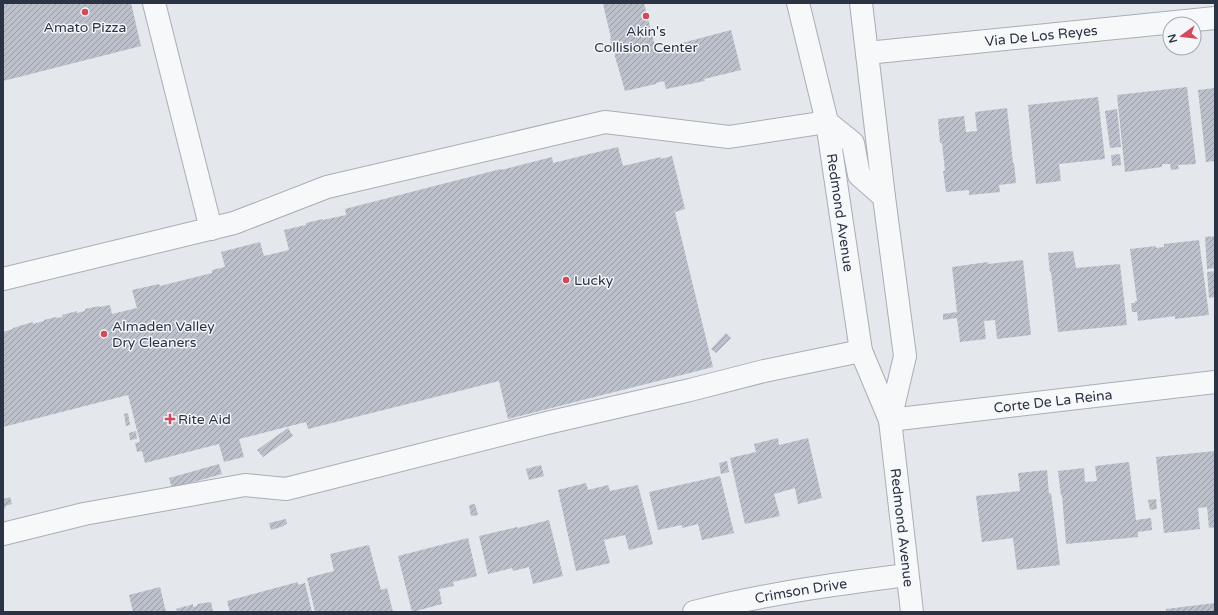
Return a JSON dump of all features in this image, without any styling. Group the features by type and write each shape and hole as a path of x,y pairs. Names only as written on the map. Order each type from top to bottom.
{"street":[{"path":"154,3 212,228"},
{"name":"Redmond Avenue","path":"798,3 827,122 861,351 890,420 912,612"},
{"name":"Redmond Avenue","path":"862,3 884,197 905,356 890,420"},
{"name":"Via De Los Reyes","path":"867,53 1215,18"},
{"path":"3,279 234,223 327,188 605,122 729,137 827,122 853,143 859,175 884,197"},
{"path":"3,534 84,514 245,485 286,489 551,422 690,390 764,371 861,351"},
{"name":"Corte De La Reina","path":"890,420 1215,382"},
{"name":"Crimson Drive","path":"694,612 745,600 844,583 907,575"}],"building":[{"path":"3,3 131,3 141,46 3,81"},
{"path":"644,3 656,50 731,30 741,70 704,79 705,81 666,89 664,81 625,91 610,39 603,4"},
{"path":"1187,87 1196,164 1178,165 1179,169 1171,170 1170,164 1162,164 1162,167 1125,172 1117,95"},
{"path":"1215,88 1215,161 1206,162 1198,90"},
{"path":"1098,97 1105,159 1059,164 1061,181 1036,184 1028,105"},
{"path":"1007,108 1016,183 999,185 1000,192 969,195 969,190 946,192 943,171 945,171 942,143 940,143 938,119 964,116 966,132 977,131 975,112"},
{"path":"1117,109 1121,147 1110,148 1105,111"},
{"path":"618,147 623,166 661,157 661,159 672,156 685,209 675,212 713,367 508,419 499,381 308,429 306,422 239,439 244,457 224,462 219,444 145,463 142,451 137,452 135,443 140,442 128,395 3,427 3,332 33,322 33,324 56,317 63,317 62,315 77,311 77,313 85,311 85,309 99,306 110,305 112,314 137,308 132,290 159,284 160,286 212,273 212,270 225,267 221,252 260,242 264,256 289,250 284,230 306,225 306,223 346,215 345,209 552,157 553,163"},
{"path":"1120,154 1121,165 1112,166 1111,155"},
{"path":"1215,236 1215,268 1207,269 1205,237"},
{"path":"1199,240 1209,315 1175,319 1175,316 1138,321 1137,312 1132,312 1131,303 1135,303 1135,301 1137,301 1130,249 1156,246 1156,248 1164,247 1164,244"},
{"path":"1073,251 1076,268 1120,264 1127,325 1058,332 1048,253"},
{"path":"1023,260 1031,335 997,339 995,320 984,321 986,339 960,342 957,318 943,320 943,314 957,312 952,267 988,262 988,264"},
{"path":"1215,271 1215,297 1209,298 1207,272"},
{"path":"726,333 731,338 716,353 711,349"},
{"path":"128,413 130,425 126,426 124,414"},
{"path":"288,428 293,436 263,457 257,450"},
{"path":"136,431 137,439 130,440 129,433"},
{"path":"778,438 779,445 808,438 822,498 798,504 795,488 774,494 780,516 745,524 730,458 756,452 754,444"},
{"path":"1215,451 1215,527 1209,528 1207,507 1198,508 1200,529 1164,533 1156,457"},
{"path":"727,461 729,472 721,474 719,463"},
{"path":"1129,462 1136,520 1151,518 1152,530 1138,532 1138,537 1066,544 1062,495 1061,496 1058,471 1084,468 1085,482 1097,481 1095,466"},
{"path":"219,464 222,474 172,488 169,478"},
{"path":"541,465 544,476 529,480 526,469"},
{"path":"1047,470 1049,494 1051,493 1060,565 1017,570 1013,538 982,542 976,496 1020,491 1018,473"},
{"path":"720,476 734,533 702,540 698,524 682,528 682,525 658,530 649,492"},
{"path":"586,483 588,490 608,485 610,491 638,485 653,544 629,550 625,535 604,540 610,563 576,571 558,490"},
{"path":"3,496 4,499 10,497 12,504 5,506 6,508 3,509"},
{"path":"1156,499 1157,509 1150,510 1148,500"},
{"path":"475,504 478,515 471,516 469,505"},
{"path":"286,519 287,524 271,530 269,523"},
{"path":"549,520 563,576 533,584 529,567 513,571 512,568 488,574 479,536"},
{"path":"468,538 477,576 453,582 454,586 439,589 442,604 412,612 398,556"},
{"path":"369,545 381,590 387,588 393,612 315,612 307,578 334,571 330,554"},
{"path":"298,582 298,585 305,583 312,612 230,612 227,601"},
{"path":"160,587 166,612 133,612 129,595"},
{"path":"211,602 213,612 173,612 177,611 176,609 186,606 188,608 187,606 193,604 193,607 197,606 197,604"},
{"path":"1215,603 1215,612 1166,612 1166,609"}],"place":[{"name":"Amato Pizza","path":"85,12"},
{"name":"Akin's Collision Center","path":"646,16"},
{"name":"Lucky","path":"566,280"},
{"name":"Almaden Valley Dry Cleaners","path":"104,334"},
{"name":"Rite Aid","path":"170,419"}]}
